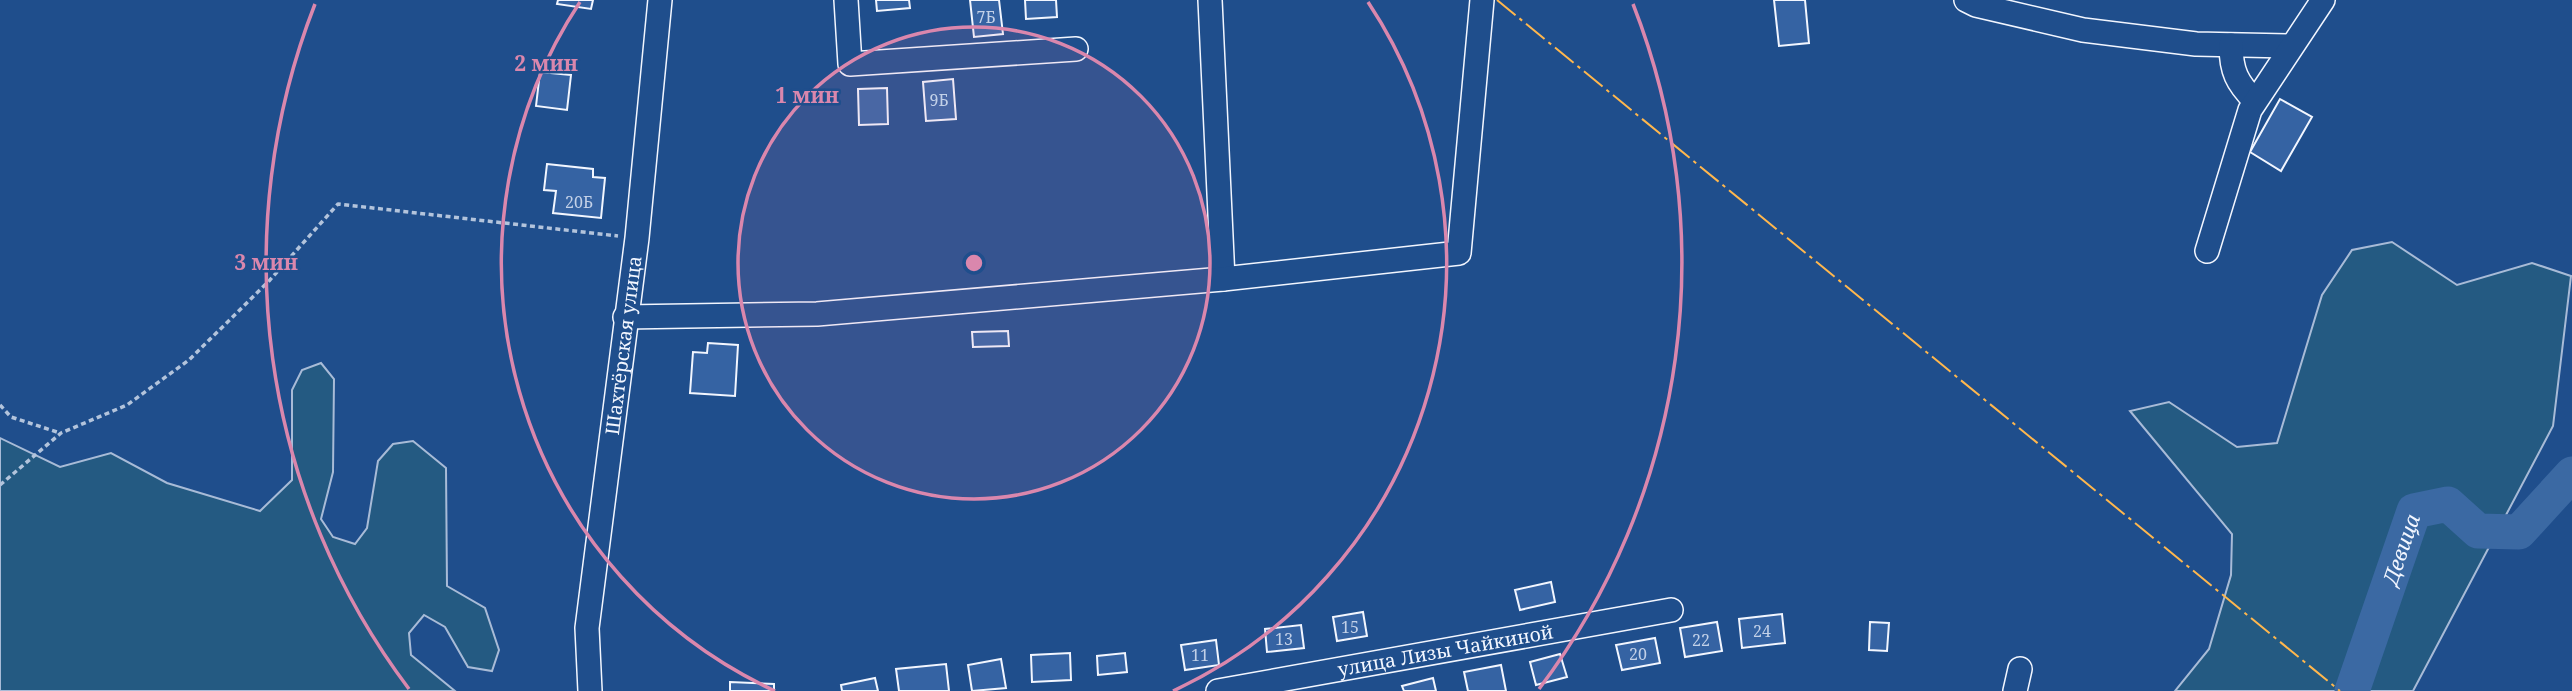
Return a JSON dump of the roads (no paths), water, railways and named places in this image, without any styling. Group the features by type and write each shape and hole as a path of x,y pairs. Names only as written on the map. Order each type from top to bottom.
{"street":[{"name":"Шахтёрская улица","path":"590,691 587,628 636,238 660,0"},
{"path":"846,0 850,64 1076,50"},
{"path":"1210,0 1223,279"},
{"path":"625,317 817,314 1223,279 1459,253 1482,0"},
{"path":"2207,251 2250,110 2323,0"},
{"path":"1971,3 2083,30 2196,44 2291,46"},
{"path":"2231,45 2233,73 2238,83 2255,101"},
{"name":"улица Лизы Чайкиной","path":"1218,691 1671,610"}],"waterway":[{"name":"Девица","path":"2352,691 2414,511 2448,504 2478,531 2519,532 2572,474"}]}
